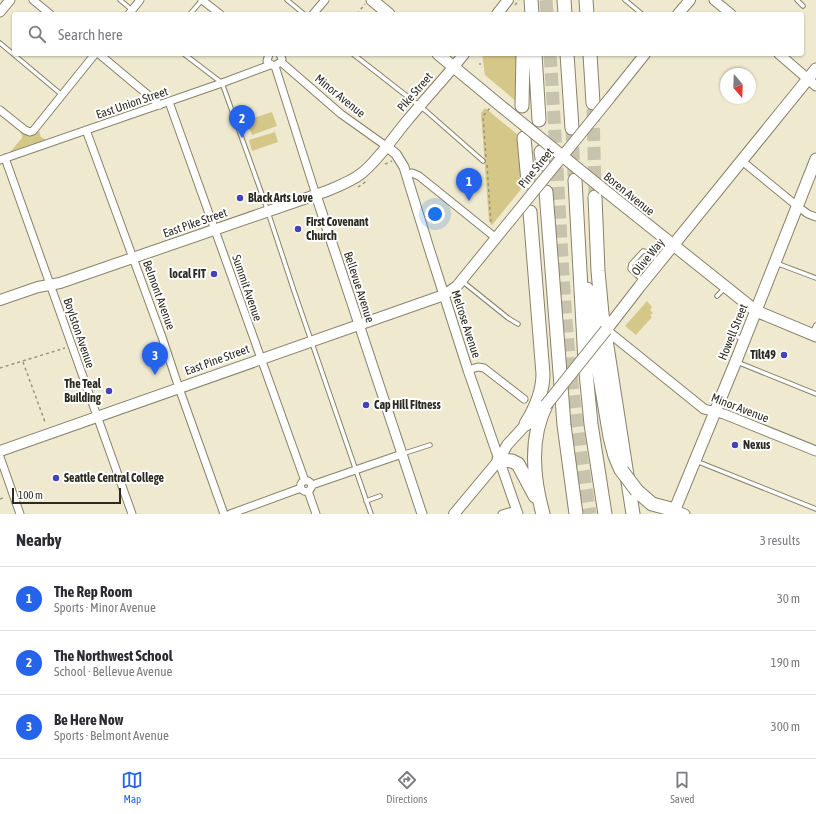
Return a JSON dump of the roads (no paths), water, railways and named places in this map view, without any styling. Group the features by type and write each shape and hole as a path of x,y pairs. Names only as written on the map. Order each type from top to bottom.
{"highway":[{"path":"564,0 565,12"},
{"path":"586,0 587,12"},
{"path":"522,106 523,56"},
{"path":"535,56 539,120"},
{"path":"567,56 572,128"},
{"path":"590,56 593,103"},
{"path":"524,138 528,182"},
{"path":"575,180 579,274 587,389 592,430 606,514"},
{"path":"546,192 564,425 576,514"},
{"path":"595,197 598,271 602,314 633,514"},
{"path":"526,424 539,397 543,374 530,212"},
{"path":"579,274 588,292 598,366 610,437 617,461 622,471 637,491 652,504 678,513"},
{"path":"543,513 537,482 535,451 537,430 540,418 546,405"},
{"path":"499,460 512,461 518,464 543,513"}],"main road":[{"path":"499,12 508,0"},
{"path":"680,12 690,0"},
{"path":"368,2 386,12"},
{"name":"Boren Avenue","path":"440,56 673,246 756,311 815,332"},
{"name":"Pike Street","path":"386,146 462,56"},
{"name":"Pine Street","path":"444,295 452,290 461,281 643,56"},
{"name":"Olive Way","path":"454,514 499,460 507,446 526,424 546,405 644,281 742,162 812,83 816,69"},
{"name":"East Pike Street","path":"0,300 38,287 60,283 316,195 357,176 374,162 386,146"},
{"name":"Howell Street","path":"678,513 695,461 816,160"},
{"name":"East Pine Street","path":"0,451 444,295"}],"street":[{"path":"0,12 10,0"},
{"path":"33,0 48,12"},
{"path":"130,12 140,0"},
{"path":"315,12 324,0"},
{"path":"714,0 729,12"},
{"path":"205,1 218,12"},
{"path":"0,110 25,130 30,132 35,130 93,56"},
{"path":"102,56 160,105"},
{"path":"268,56 267,61 275,64 282,58 281,56"},
{"path":"782,56 812,83"},
{"name":"East Union Street","path":"2,159 275,64"},
{"name":"Minor Avenue","path":"275,64 386,146"},
{"name":"Bellevue Avenue","path":"275,64 316,195 422,514"},
{"name":"Summit Avenue","path":"169,102 316,514"},
{"name":"Belmont Avenue","path":"86,130 165,344 179,388 224,514"},
{"name":"Melrose Avenue","path":"386,146 398,156 404,167 468,370 517,512"},
{"name":"Boylston Avenue","path":"2,159 51,285 96,417 132,514"},
{"path":"742,162 797,206 808,214 816,217"},
{"path":"406,174 412,173 419,176 496,238"},
{"name":"Minor Avenue","path":"606,330 703,408 816,451"},
{"path":"468,370 478,367 484,368 524,399"},
{"path":"230,514 306,486 402,454"},
{"path":"0,458 20,514"},
{"path":"502,514 517,512"}],"lane":[{"path":"120,0 130,12"},
{"path":"287,0 302,12"},
{"path":"625,0 640,12"},
{"path":"797,0 803,6"},
{"path":"192,12 205,1"},
{"path":"0,43 12,53"},
{"path":"16,56 62,95"},
{"path":"187,56 222,83 268,211 371,514"},
{"path":"356,56 485,159"},
{"path":"644,281 630,269 630,264 643,251 647,252 660,262"},
{"path":"775,262 816,278"},
{"path":"461,281 508,318 518,324"},
{"path":"717,296 726,287"},
{"path":"733,334 744,340"},
{"path":"736,361 816,394"},
{"path":"402,454 430,445"},
{"path":"695,461 816,509"},
{"path":"366,501 380,496"}],"tunnel":[{"path":"546,0 547,12"},
{"path":"550,56 568,345 576,418 590,514"},
{"path":"593,109 595,193"},
{"path":"572,128 574,176"}],"place":[{"name":"The Northwest School","path":"242,138"},
{"name":"Black Arts Love","path":"240,198"},
{"name":"The Rep Room","path":"469,201"},
{"name":"First Covenant Church","path":"298,229"},
{"name":"local FIT","path":"214,274"},
{"name":"Tilt49","path":"784,355"},
{"name":"Be Here Now","path":"155,375"},
{"name":"The Teal Building","path":"109,391"},
{"name":"Cap Hill Fitness","path":"366,405"},
{"name":"Nexus","path":"735,445"},
{"name":"Seattle Central College","path":"56,478"}]}
